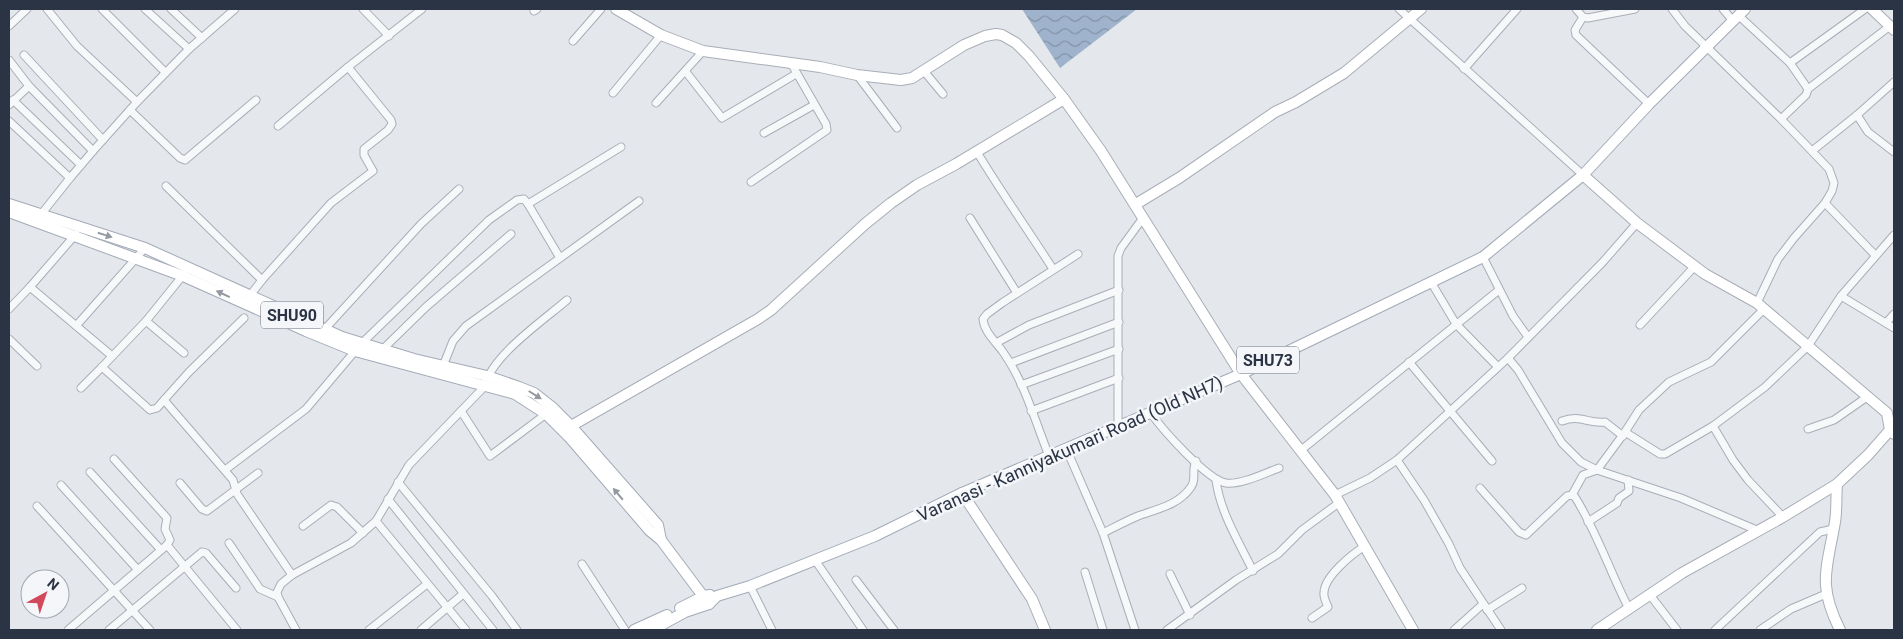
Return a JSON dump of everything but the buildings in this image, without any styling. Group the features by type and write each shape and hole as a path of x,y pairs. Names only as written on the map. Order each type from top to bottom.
{"main road":[{"path":"616,9 661,35 703,51 791,63 857,75 907,79 964,45 985,36 1002,35 1016,43 1064,99 1136,204 1241,374 1337,498 1413,630"},
{"path":"1136,204 1179,178 1276,112 1344,73 1421,9"},
{"path":"1872,9 1892,28"},
{"name":"Varanasi - Kanniyakumari Road (Old NH7)","path":"652,630 665,627 685,612 706,600 750,586 876,536 962,493 1241,374 1483,257 1583,175 1649,104 1739,15"},
{"path":"571,426 771,310 891,202 1064,99"},
{"path":"1583,175 1637,223 1705,274 1761,306 1867,397 1892,424 1868,455 1837,484 1759,531 1682,573 1600,630"},
{"name":"SHU90","path":"9,204 39,218 78,231 145,248 186,271 247,300 324,330 358,347 382,350 443,366 486,381 520,387 534,393 554,408 658,524 661,540 706,600"},
{"path":"9,212 39,218"},
{"path":"78,231 137,258 186,271"},
{"path":"247,300 358,347 486,381 515,394 546,414 570,438 650,531 661,540"},
{"path":"1837,484 1833,529 1825,569 1826,594 1840,630"},
{"path":"962,493 1032,599 1045,630"},
{"path":"686,605 694,591 694,583"},
{"path":"634,630 686,605 706,600"}],"street":[{"path":"9,26 27,9"},
{"path":"47,9 77,46 137,102"},
{"path":"102,9 165,72"},
{"path":"145,9 189,49"},
{"path":"172,9 202,38"},
{"path":"39,218 81,164 137,102 165,72 233,9"},
{"path":"363,9 389,36"},
{"path":"278,126 348,67 422,9"},
{"path":"573,41 601,9"},
{"path":"1399,9 1583,175"},
{"path":"1464,69 1517,9"},
{"path":"1576,9 1583,17 1588,18 1608,11 1635,9"},
{"path":"1480,488 1519,532 1526,535 1567,496 1572,495 1582,474 1596,470 1624,434 1639,410 1669,382 1710,362 1761,306 1778,259 1825,203 1832,191 1834,183 1829,169 1781,119 1685,26 1672,9"},
{"path":"1723,9 1739,15 1790,63 1808,89"},
{"path":"1790,63 1865,9"},
{"path":"1583,17 1575,30 1576,35 1649,104"},
{"path":"1781,119 1806,95 1808,89 1892,28"},
{"path":"613,93 661,35"},
{"path":"656,103 703,51"},
{"path":"24,55 103,140"},
{"path":"750,182 827,130 826,124 791,63"},
{"path":"10,66 93,151"},
{"path":"247,300 262,280 330,203 372,173 372,168 364,154 364,149 388,130 392,124 391,120 348,67"},
{"path":"924,70 942,94"},
{"path":"686,72 722,118 796,74"},
{"path":"857,75 897,128"},
{"path":"1812,151 1858,116 1894,82"},
{"path":"29,86 11,103 81,164"},
{"path":"130,110 180,158 185,160 256,100"},
{"path":"764,134 814,105"},
{"path":"1858,116 1868,132 1894,152"},
{"path":"9,121 70,178"},
{"path":"528,204 621,147"},
{"path":"977,152 1002,195 1024,224 1053,269"},
{"path":"166,186 262,280"},
{"path":"324,330 421,224 459,189"},
{"path":"225,470 306,409 358,347 489,220 520,198 528,204 560,258"},
{"path":"443,366 456,335 639,200"},
{"path":"1825,203 1875,255"},
{"path":"970,218 1017,293"},
{"path":"1118,426 1118,256 1121,248 1143,218"},
{"path":"1167,630 1236,580 1254,571 1278,554 1337,498 1397,460 1508,358 1602,263 1637,223"},
{"path":"9,309 78,231"},
{"path":"382,350 426,307 510,234"},
{"path":"1562,421 1571,417 1596,424 1605,422 1660,454 1665,454 1712,426 1765,386 1808,346 1841,296 1894,235"},
{"path":"76,326 145,248"},
{"path":"1049,456 1021,385 1010,363 988,333 983,320 987,314 1017,293 1078,254"},
{"path":"1483,257 1513,316 1528,337"},
{"path":"1640,324 1695,266"},
{"path":"81,388 146,321 186,271"},
{"path":"1431,282 1456,324 1498,367"},
{"path":"30,287 112,356"},
{"path":"996,343 1029,325 1118,290"},
{"path":"1300,451 1499,290"},
{"path":"1841,296 1894,328"},
{"path":"296,630 278,597 278,587 292,575 336,552 363,533 376,521 398,482 422,450 461,411 486,381 496,362 567,300"},
{"path":"1886,323 1894,314"},
{"path":"102,367 150,410 158,408 189,372 244,318"},
{"path":"146,321 184,354"},
{"path":"1010,363 1118,322"},
{"path":"9,339 37,366"},
{"path":"1021,385 1118,349"},
{"path":"1508,358 1518,370 1562,443 1581,462 1596,470 1681,498 1759,531"},
{"path":"1409,362 1492,461"},
{"path":"1031,411 1118,378"},
{"path":"1808,428 1834,420 1867,397"},
{"path":"164,400 233,480 240,498 292,575"},
{"path":"461,411 490,456 546,414"},
{"path":"1150,412 1165,433 1216,480 1228,483 1240,481 1279,468"},
{"path":"1712,426 1748,480 1783,517"},
{"path":"1066,448 1103,532 1135,630"},
{"path":"68,630 167,545 170,540 165,529 167,518 114,459"},
{"path":"1397,460 1424,500 1449,544 1460,568 1501,630"},
{"path":"1103,532 1137,516 1172,504 1182,497 1193,485 1192,470 1196,461"},
{"path":"90,472 161,550"},
{"path":"180,483 202,509 207,511 258,472"},
{"path":"1216,480 1221,502 1232,530 1254,571"},
{"path":"1588,522 1617,504 1620,498 1629,491 1628,480"},
{"path":"398,482 492,596 517,630"},
{"path":"61,485 138,570"},
{"path":"1572,495 1602,549 1613,578 1629,609"},
{"path":"388,499 493,630"},
{"path":"303,526 332,505 337,507 363,533"},
{"path":"37,506 150,630"},
{"path":"376,521 466,630"},
{"path":"1715,630 1820,532 1833,529"},
{"path":"229,543 260,589 278,597"},
{"path":"167,545 236,630"},
{"path":"1312,618 1328,607 1324,592 1328,579 1350,556 1365,546"},
{"path":"109,630 130,610 199,553 204,552 236,588"},
{"path":"815,560 863,630"},
{"path":"582,564 625,630"},
{"path":"1085,572 1103,630"},
{"path":"1170,574 1190,615"},
{"path":"856,580 894,630"},
{"path":"369,630 427,584"},
{"path":"750,586 772,630"},
{"path":"1454,630 1485,607 1522,588"},
{"path":"423,630 463,594"},
{"path":"1760,630 1791,610 1826,594"},
{"path":"1650,595 1677,630"}],"water":[{"path":"1022,9 1137,9 1060,68"}]}
